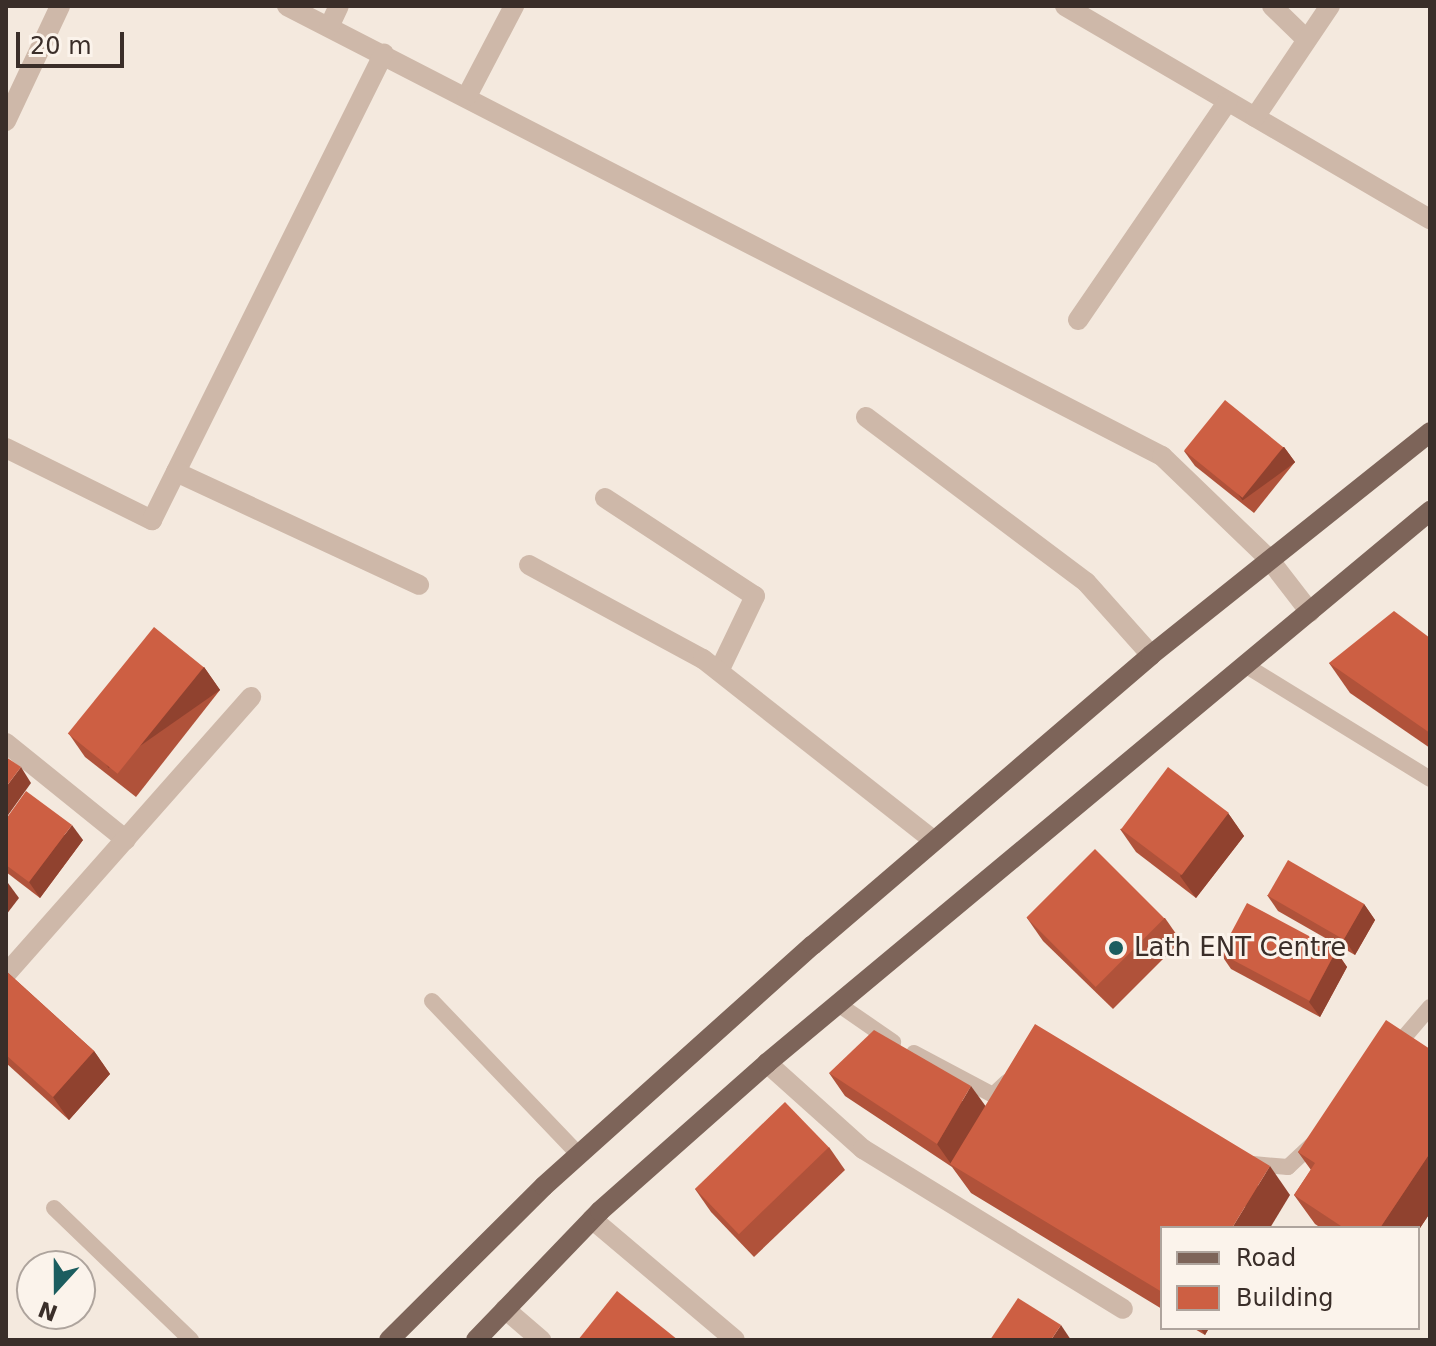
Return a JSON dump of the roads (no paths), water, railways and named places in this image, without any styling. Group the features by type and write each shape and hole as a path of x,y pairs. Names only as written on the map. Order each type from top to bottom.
{"main road":[{"path":"389,1340 579,1155 934,841 1151,655 1430,432"},
{"path":"476,1340 592,1219 767,1063 1430,511"}],"street":[{"path":"6,121 60,6"},
{"path":"287,6 384,53 1162,456 1269,559 1310,612"},
{"path":"329,27 339,6"},
{"path":"467,96 514,6"},
{"path":"1065,6 1430,219"},
{"path":"1272,6 1306,39"},
{"path":"1255,117 1330,6"},
{"path":"6,448 152,520 384,53"},
{"path":"1078,320 1227,102"},
{"path":"866,417 1086,582 1151,655"},
{"path":"176,472 419,585"},
{"path":"605,498 755,596 719,671"},
{"path":"529,565 719,671 934,841"},
{"path":"6,974 251,697"},
{"path":"6,743 126,840"},
{"path":"767,1063 863,1149 1123,1309"},
{"path":"592,1219 735,1340"},
{"path":"505,1309 541,1340"}],"lane":[{"path":"1245,665 1430,779"},
{"path":"432,1001 579,1155"},
{"path":"838,1004 993,1095 1023,1067"},
{"path":"1380,1065 1430,1007"},
{"path":"1233,1152 1269,1170 1288,1167 1330,1124"},
{"path":"54,1208 191,1340"}],"place":[{"name":"Lath ENT Centre","path":"1116,948"}]}
